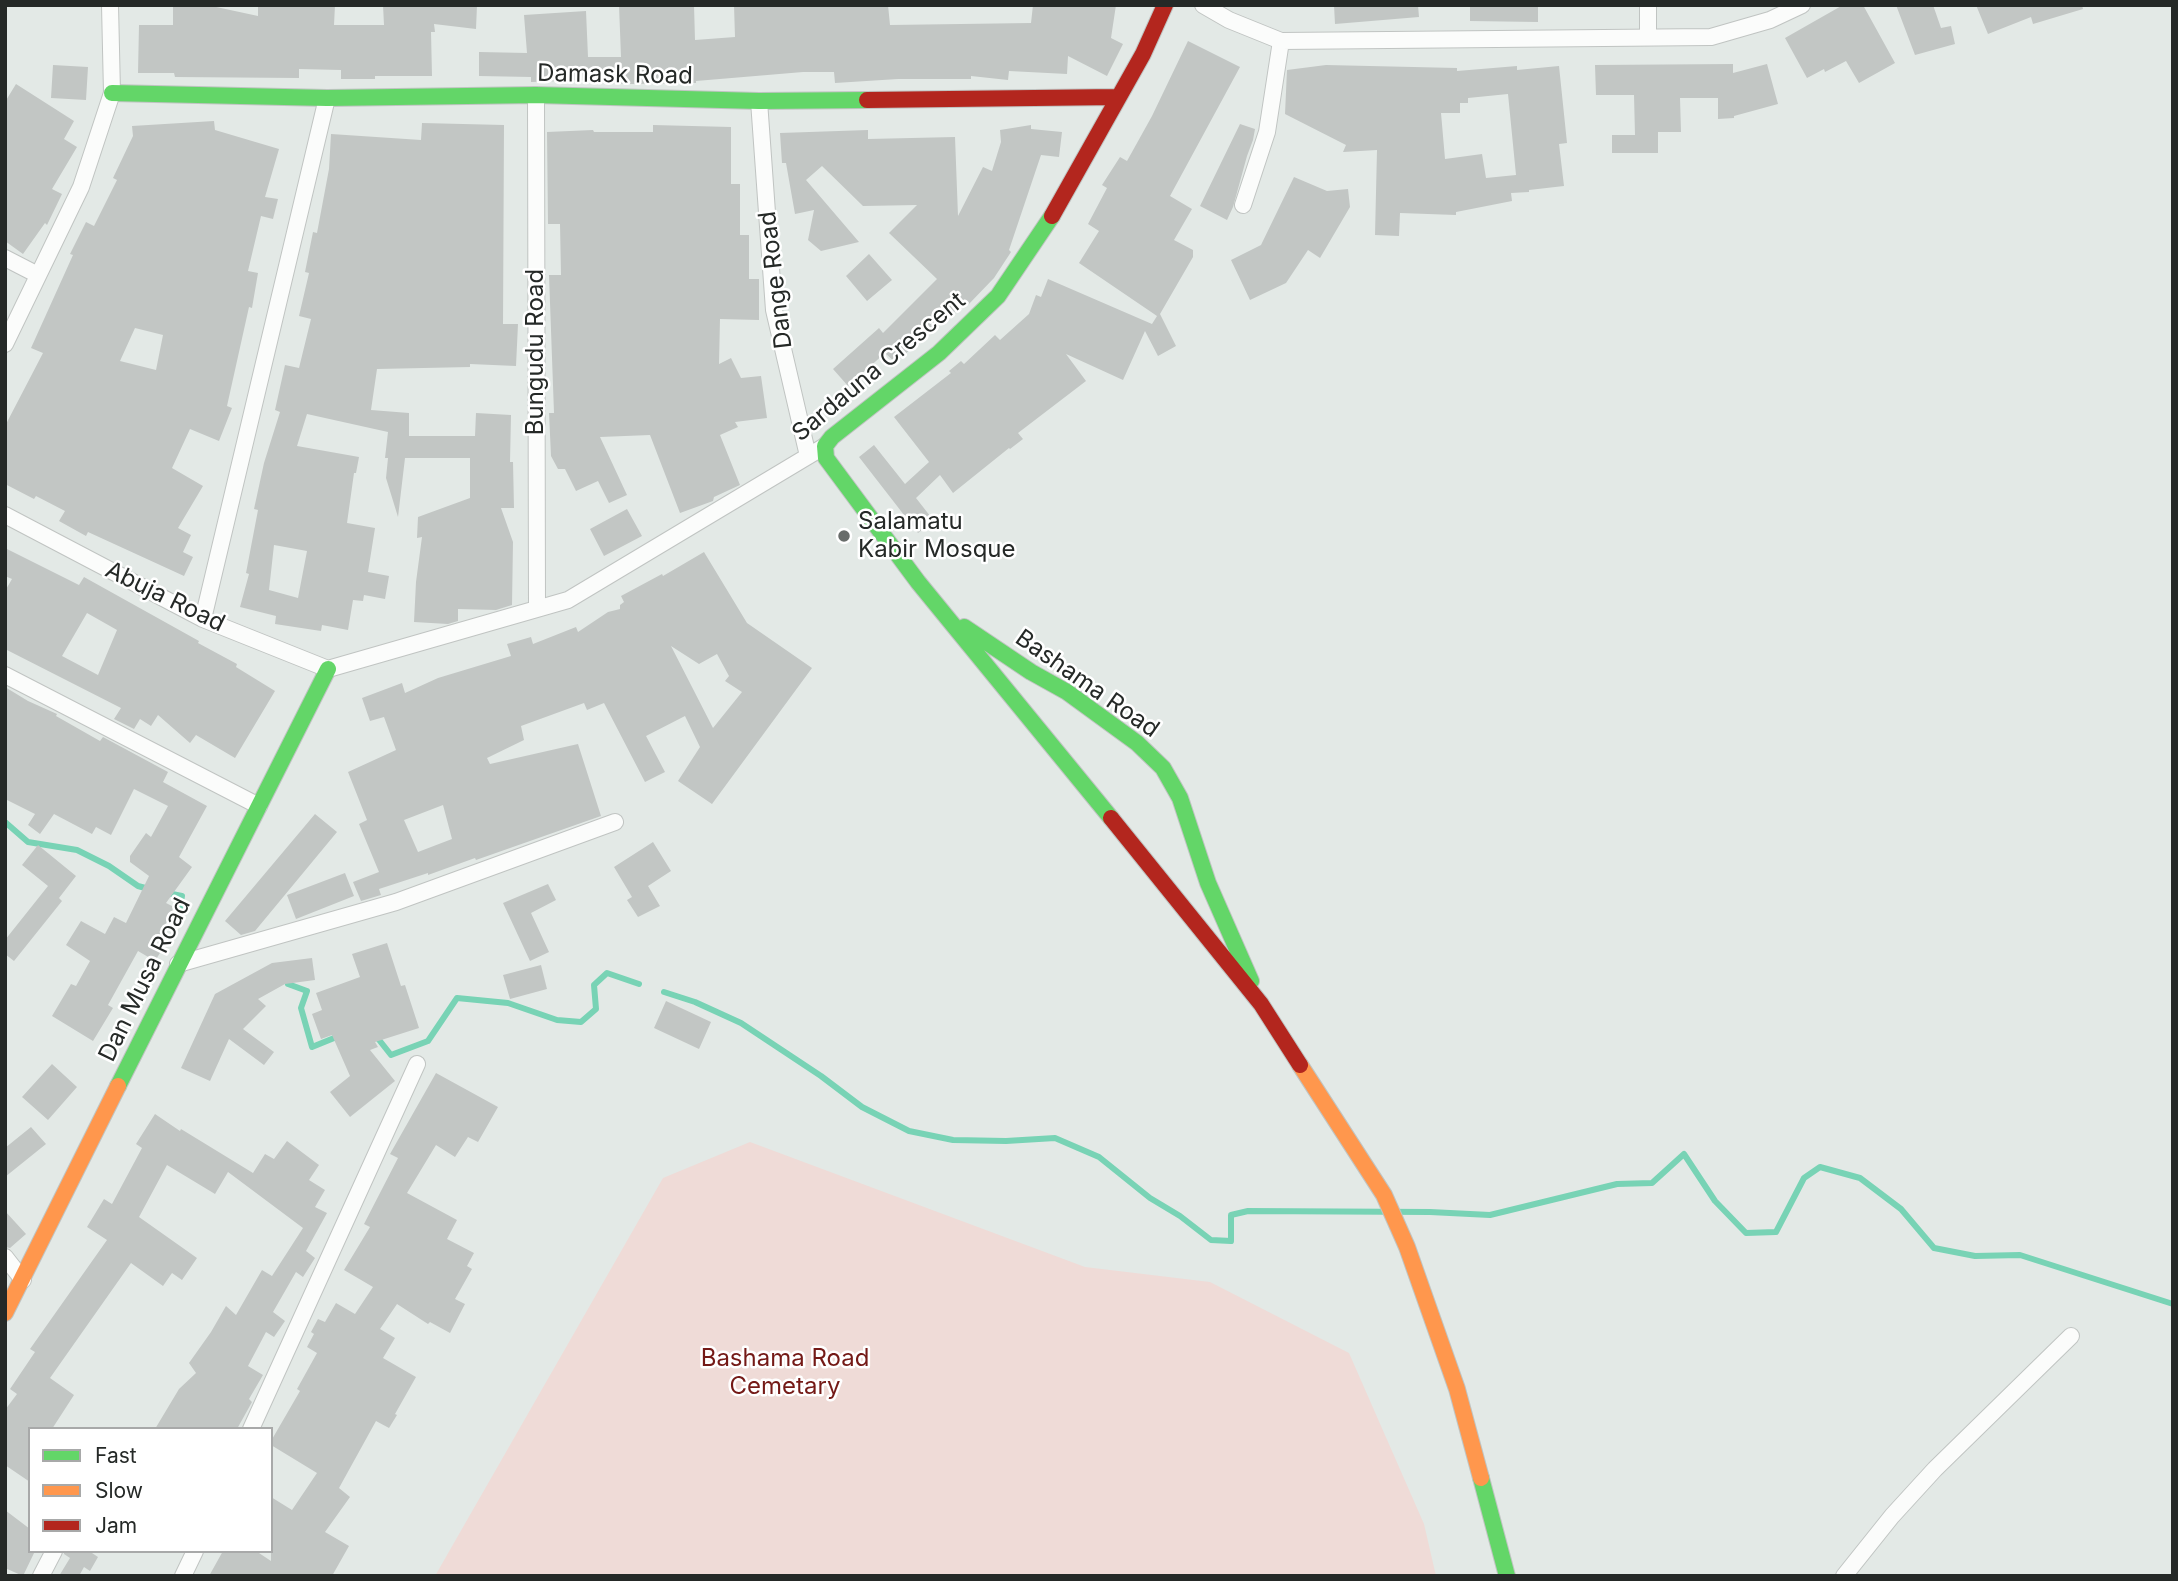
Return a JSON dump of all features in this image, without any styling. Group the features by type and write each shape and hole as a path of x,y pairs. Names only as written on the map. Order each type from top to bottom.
{"street":[{"path":"5,344 81,187 112,93 110,5"},
{"name":"Sardauna Crescent","path":"328,669 568,600 825,446 939,353 998,296 1059,205 1143,54 1165,5"},
{"path":"1203,5 1229,20 1281,41 1711,37 1770,20 1802,5"},
{"path":"1648,5 1648,36"},
{"path":"1243,205 1267,132 1281,41"},
{"name":"Damask Road","path":"112,93 327,98 536,95 760,101 1117,97"},
{"name":"Bungudu Road","path":"536,95 537,608"},
{"path":"203,619 327,98"},
{"name":"Dange Road","path":"760,101 774,310 808,456"},
{"path":"5,258 38,275"},
{"name":"Bashama Road","path":"825,446 826,458 945,614 1261,1004 1384,1195 1408,1247 1457,1389 1507,1576"},
{"name":"Abuja Road","path":"5,515 203,619 328,669"},
{"name":"Bashama Road","path":"945,614 1031,672 1067,692 1137,743 1163,768 1180,798 1208,883 1261,1004"},
{"name":"Dan Musa Road","path":"5,1312 328,669"},
{"path":"5,675 259,806"},
{"path":"178,964 396,902 615,822"},
{"path":"252,1427 417,1064"},
{"path":"5,1257 23,1280"},
{"path":"1844,1576 1892,1516 1935,1469 2071,1336"},
{"path":"41,1576 53,1553"},
{"path":"183,1576 194,1553"}],"green space":[{"name":"Bashama Road Cemetary","path":"750,1142 1085,1267 1210,1282 1349,1353 1424,1524 1436,1576 435,1576 663,1178"}],"building":[{"path":"173,5 207,5 258,16 258,5 335,5 334,25 384,25 383,5 477,5 476,29 434,24 435,32 431,32 432,76 341,79 341,70 299,69 299,78 175,77 174,73 138,73 139,25 173,25"},
{"path":"619,5 694,5 695,40 735,37 734,5 888,5 890,25 1031,23 1033,5 1116,5 1111,38 1123,44 1107,76 1068,56 1067,74 1009,71 1008,80 971,76 971,79 898,79 835,83 834,72 803,72 696,83 633,84 593,83 593,80 531,82 531,77 479,76 479,52 527,53 524,15 586,11 588,57 621,57"},
{"path":"1334,5 1418,5 1419,17 1335,24"},
{"path":"1470,5 1538,5 1538,22 1470,21"},
{"path":"1843,5 1863,5 1895,63 1859,83 1846,61 1807,78 1785,38"},
{"path":"1896,5 1933,5 1941,28 1951,26 1955,44 1915,55"},
{"path":"1976,5 2082,5 2083,9 2033,24 2031,17 1988,34"},
{"path":"1188,41 1240,67 1170,196 1192,209 1174,240 1193,250 1193,257 1160,314 1176,346 1158,356 1145,331 1123,380 1066,354 1086,381 1018,433 1023,439 953,493 940,475 916,498 934,521 918,533 859,457 874,445 905,484 929,462 894,417 951,373 949,371 961,361 964,364 995,335 1000,340 1029,314 1036,295 1041,297 1048,279 1152,324 1157,316 1079,263 1099,231 1088,224 1107,188 1102,185 1120,157 1127,161"},
{"path":"1733,64 1733,73 1767,64 1778,104 1734,118 1718,119 1718,98 1680,98 1681,132 1658,132 1658,153 1612,153 1612,135 1635,135 1634,95 1596,95 1595,65"},
{"path":"53,65 88,67 86,100 51,98"},
{"path":"1326,65 1457,68 1457,71 1559,66 1567,143 1559,144 1564,186 1511,193 1512,201 1456,212 1456,215 1400,213 1399,236 1375,235 1377,150 1343,152 1346,145 1285,114 1287,70","holes":["1508,94 1516,175 1486,178 1482,154 1445,159 1441,113 1460,113 1460,103 1468,103 1468,98"]},
{"path":"16,84 74,121 64,139 77,147 52,189 62,194 47,225 45,223 23,254 5,241 5,102"},
{"path":"214,121 215,130 279,149 265,197 278,199 273,219 261,216 248,271 258,273 252,308 249,307 227,406 232,408 219,441 190,429 172,468 203,486 178,528 191,535 183,552 193,557 184,576 88,532 86,536 59,521 65,511 5,484 5,426 43,353 31,348 86,222 94,226 117,180 113,178 133,136 132,126","holes":["135,328 163,335 156,370 120,361"]},
{"path":"422,123 504,125 503,324 518,324 516,366 470,364 470,367 377,369 371,410 409,413 409,436 475,436 476,413 511,415 510,462 513,462 514,508 501,508 513,542 512,605 496,610 458,609 458,621 448,624 414,622 422,537 417,538 418,517 470,498 470,458 405,458 398,517 386,478 388,432 307,414 297,446 359,457 347,523 375,528 368,572 389,576 385,599 364,595 363,601 353,600 348,630 322,625 321,631 275,624 276,616 240,607 249,574 246,573 258,510 254,509 264,463 280,412 275,410 285,365 299,368 311,319 299,316 309,273 305,272 313,232 317,233 329,169 331,134 421,140","holes":["274,545 307,551 298,598 269,590"]},
{"path":"1240,124 1255,129 1227,220 1200,206"},
{"path":"653,125 731,127 731,184 740,184 740,235 749,235 749,279 759,279 759,320 720,319 719,364 731,358 741,378 761,376 767,418 735,422 738,427 720,435 740,485 714,497 713,501 680,513 650,435 600,437 627,495 609,503 598,481 576,491 565,469 558,469 551,456 549,413 554,413 549,275 561,275 560,224 548,224 547,132 653,132"},
{"path":"1031,125 1031,129 1062,132 1059,157 1041,155 1009,250 1011,252 994,278 967,306 964,303 931,333 929,331 896,363 885,353 848,386 833,369 879,328 883,333 937,279 889,233 917,205 863,206 822,166 806,180 859,242 821,251 808,240 814,210 795,214 786,163 782,163 780,133 868,130 868,139 955,137 958,216 983,167 992,171 1001,142 1000,130"},
{"path":"1294,177 1327,191 1348,189 1350,207 1320,258 1308,250 1286,283 1250,300 1231,260 1261,245"},
{"path":"869,254 892,280 867,301 846,276"},
{"path":"627,509 642,536 604,556 590,529"},
{"path":"5,548 79,585 84,577 199,641 198,643 237,664 236,667 275,691 235,758 196,735 190,743 158,715 151,726 140,719 134,729 114,719 121,708 5,649 5,591 12,579 5,576","holes":["87,613 117,630 98,675 62,656"]},
{"path":"704,552 747,623 812,668 712,804 678,781 700,747 685,716 646,736 665,772 645,782 604,703 587,710 584,703 521,726 524,740 487,758 490,764 578,744 601,816 476,860 475,858 379,889 381,895 361,901 353,882 379,872 359,824 367,820 348,772 396,750 384,717 370,721 362,698 402,683 405,693 438,678 511,656 507,644 531,637 533,644 576,627 578,632 608,612 620,609 624,602 621,596 662,574 663,576","holes":["671,646 699,664 717,654 729,676 725,681 742,692 713,728","443,805 452,839 418,852 404,820"]},
{"path":"5,687 57,714 56,716 100,741 103,737 168,772 163,782 207,806 179,857 192,867 166,903 174,907 156,944 163,948 155,961 138,951 108,1005 113,1008 93,1041 52,1016 71,984 76,986 90,961 66,945 81,921 105,934 114,917 126,923 149,876 130,862 130,856 146,833 151,837 168,806 134,789 111,835 96,827 92,834 54,814 40,834 28,825 35,814 5,799"},
{"path":"315,814 337,832 255,931 241,935 225,921"},
{"path":"653,842 671,871 648,886 660,906 638,917 627,900 632,897 614,867"},
{"path":"38,845 76,876 59,898 62,901 14,961 5,954 5,940 48,886 22,865"},
{"path":"345,873 354,896 296,919 287,895"},
{"path":"548,884 556,900 531,913 549,952 530,961 503,903"},
{"path":"387,943 419,1028 375,1042 378,1047 370,1050 395,1081 350,1117 330,1092 350,1076 332,1035 321,1039 312,1014 322,1010 316,993 360,977 352,954"},
{"path":"312,958 315,980 285,984 258,999 266,1006 243,1029 274,1052 264,1065 229,1039 210,1081 181,1068 215,994 272,963"},
{"path":"541,965 547,989 510,999 503,975"},
{"path":"666,1001 711,1022 699,1049 654,1028"},
{"path":"52,1064 77,1087 48,1120 22,1097"},
{"path":"436,1073 498,1107 478,1142 468,1137 455,1157 436,1145 407,1193 457,1220 447,1239 474,1253 467,1266 472,1269 455,1299 465,1304 450,1333 430,1322 428,1324 397,1304 380,1329 395,1338 383,1358 416,1377 389,1428 376,1421 339,1488 350,1497 325,1532 349,1546 332,1576 209,1576 222,1553 259,1553 271,1561 273,1498 292,1510 317,1473 273,1446 273,1438 300,1391 297,1389 317,1353 307,1347 318,1319 325,1322 336,1303 355,1314 373,1287 344,1270 370,1227 364,1224 398,1158 390,1154"},
{"path":"155,1114 253,1173 265,1154 274,1159 287,1141 319,1165 309,1180 325,1190 315,1207 327,1213 306,1251 315,1258 303,1277 296,1272 273,1312 285,1321 274,1337 266,1332 248,1366 263,1375 249,1399 252,1402 238,1427 156,1427 179,1389 196,1373 189,1363 226,1306 236,1315 262,1270 272,1276 303,1228 228,1172 215,1194 167,1165 139,1217 197,1258 182,1280 172,1273 163,1286 131,1263 50,1378 74,1395 53,1427 28,1427 28,1481 5,1465 5,1410 17,1394 10,1389 35,1352 30,1349 107,1240 87,1227 104,1199 112,1204 142,1148 136,1144"},
{"path":"31,1127 46,1144 5,1177 5,1148"},
{"path":"5,1211 26,1234 10,1248 5,1247"},
{"path":"5,1510 28,1527 28,1553 34,1553 23,1576 5,1568"},
{"path":"92,1553 98,1557 90,1571 84,1567 79,1576 59,1576 70,1558 64,1554"}],"waterway":[{"path":"5,822 28,842 77,850 109,866 138,886 149,889"},
{"path":"167,893 182,896 178,918"},
{"path":"376,1036 391,1055 428,1041 457,998 508,1003 557,1020 581,1022 596,1009 594,985 607,973 639,984"},
{"path":"288,984 307,991 301,1008 312,1047 339,1036"},
{"path":"664,992 695,1002 741,1023 862,1107 909,1131 953,1140 1055,1138 1099,1157 1150,1198 1180,1216 1211,1240 1231,1241 1231,1215 1248,1211 1490,1215 1617,1184 1652,1183 1684,1154 1715,1201 1746,1233 1776,1232 1804,1178 1820,1167 1860,1178 1901,1209 1934,1248 1975,1256 2020,1255 2173,1304"}],"traffic: fast":[{"path":"112,93 327,98 536,95 759,101 867,100"},
{"path":"1052,216 998,296 939,353 832,437 825,446 826,458 918,582 1111,818"},
{"path":"964,627 1031,672 1067,692 1137,743 1163,768 1180,798 1208,883 1251,981"},
{"path":"118,1086 328,669"},
{"path":"1481,1478 1507,1576"}],"traffic: slow":[{"path":"1300,1065 1384,1195 1407,1247 1457,1389 1481,1478"},
{"path":"5,1313 118,1086"}],"traffic: jam":[{"path":"1052,216 1143,54 1165,5"},
{"path":"867,100 1117,97"},
{"path":"1111,818 1261,1004 1300,1065"}],"place":[{"name":"Salamatu Kabir Mosque","path":"844,536"}]}
